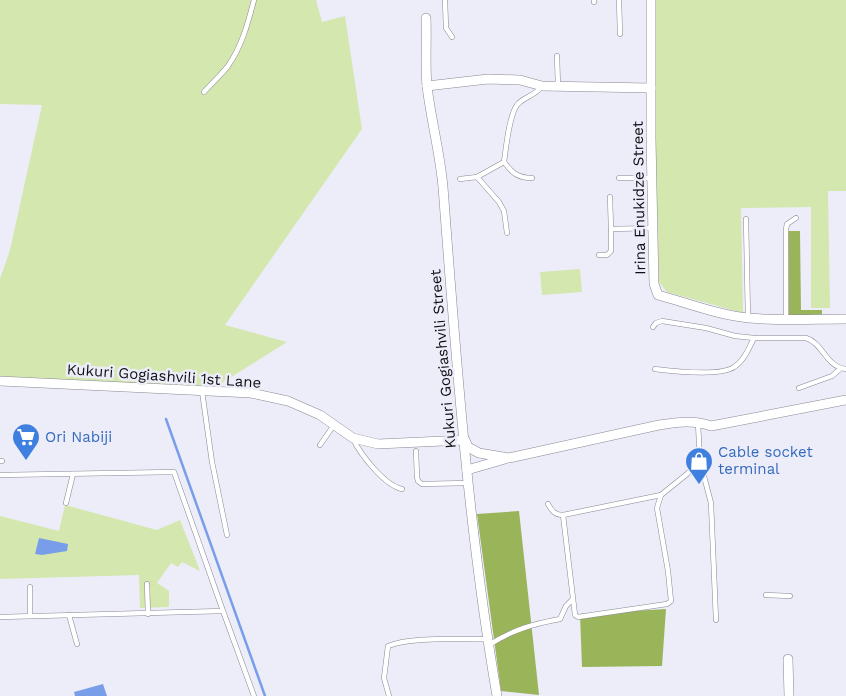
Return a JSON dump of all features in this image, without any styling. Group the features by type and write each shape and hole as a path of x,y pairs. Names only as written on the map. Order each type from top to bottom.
{"street":[{"name":"Irina Enukidze Street","path":"651,0 650,88 654,284 658,295 748,318 846,318"},
{"name":"Kukuri Gogiashvili Street","path":"426,18 427,86 443,184 451,300 467,470 488,642 497,696"},
{"path":"427,86 488,79 520,80 542,86 650,88"},
{"name":"Kukuri Gogiashvili 1st Lane","path":"0,381 202,389 251,393 288,401 320,416 353,438 378,444 465,440"},
{"path":"467,470 509,458 659,425 698,422 711,426 846,400"},
{"path":"465,440 468,447 479,453 509,458"},
{"path":"788,659 789,696"}],"lane":[{"path":"204,92 228,65 247,25 254,0"},
{"path":"445,0 446,28 452,37"},
{"path":"619,0 620,34"},
{"path":"556,56 558,86"},
{"path":"532,178 523,178 513,174 504,162 512,116 517,105 537,92 542,86"},
{"path":"460,179 476,177 504,162"},
{"path":"476,177 499,202 504,211 507,233"},
{"path":"620,178 652,178"},
{"path":"599,255 607,254 611,251 610,197"},
{"path":"786,319 786,229 788,224 796,218"},
{"path":"746,219 748,318"},
{"path":"611,229 653,228"},
{"path":"653,327 656,323 662,321 706,328 735,336 806,338 812,340 829,362 846,369"},
{"path":"655,369 681,372 720,372 729,370 736,366 745,355 754,338"},
{"path":"799,388 832,376 840,368"},
{"path":"202,389 212,462 227,534"},
{"path":"698,422 700,461 711,503 716,620"},
{"path":"320,444 334,425"},
{"path":"353,438 359,452 390,484 402,489"},
{"path":"416,452 417,477 418,481 422,484 469,483"},
{"path":"548,504 554,513 563,515 661,495 700,461"},
{"path":"0,476 174,472 254,696"},
{"path":"66,503 73,474"},
{"path":"563,515 574,615 578,617 667,604 671,602 668,571 657,508 661,495"},
{"path":"147,584 148,614"},
{"path":"30,586 30,616"},
{"path":"766,595 790,596"},
{"path":"388,696 384,678 388,646 425,640 488,642 528,625 560,619 566,606 572,600"},
{"path":"0,617 223,611"},
{"path":"69,615 77,644"}],"green space":[{"path":"0,0 316,0 322,22 345,16 362,129 225,325 287,342 217,386 0,378 0,279 10,250 42,105 0,104"},
{"path":"654,0 846,0 846,191 828,191 830,308 811,308 811,207 741,208 743,313 667,292 659,282 654,114"},
{"path":"788,231 800,231 801,310 822,310 822,317 789,318"},
{"path":"580,269 582,292 542,295 540,272"},
{"path":"65,505 157,530 180,520 200,571 182,562 178,567 171,563 157,583 169,591 169,607 140,608 139,575 0,579 0,516 59,531"},
{"path":"519,511 539,695 501,691 477,514"},
{"path":"666,609 662,666 582,667 580,614"}],"water":[{"path":"39,538 68,544 67,551 42,555 35,554"},
{"path":"103,684 107,696 75,696 74,692"}],"waterway":[{"path":"166,419 265,696"}],"place":[{"name":"Ori Nabiji","path":"26,461"},
{"name":"Cable socket terminal","path":"699,485"}]}
